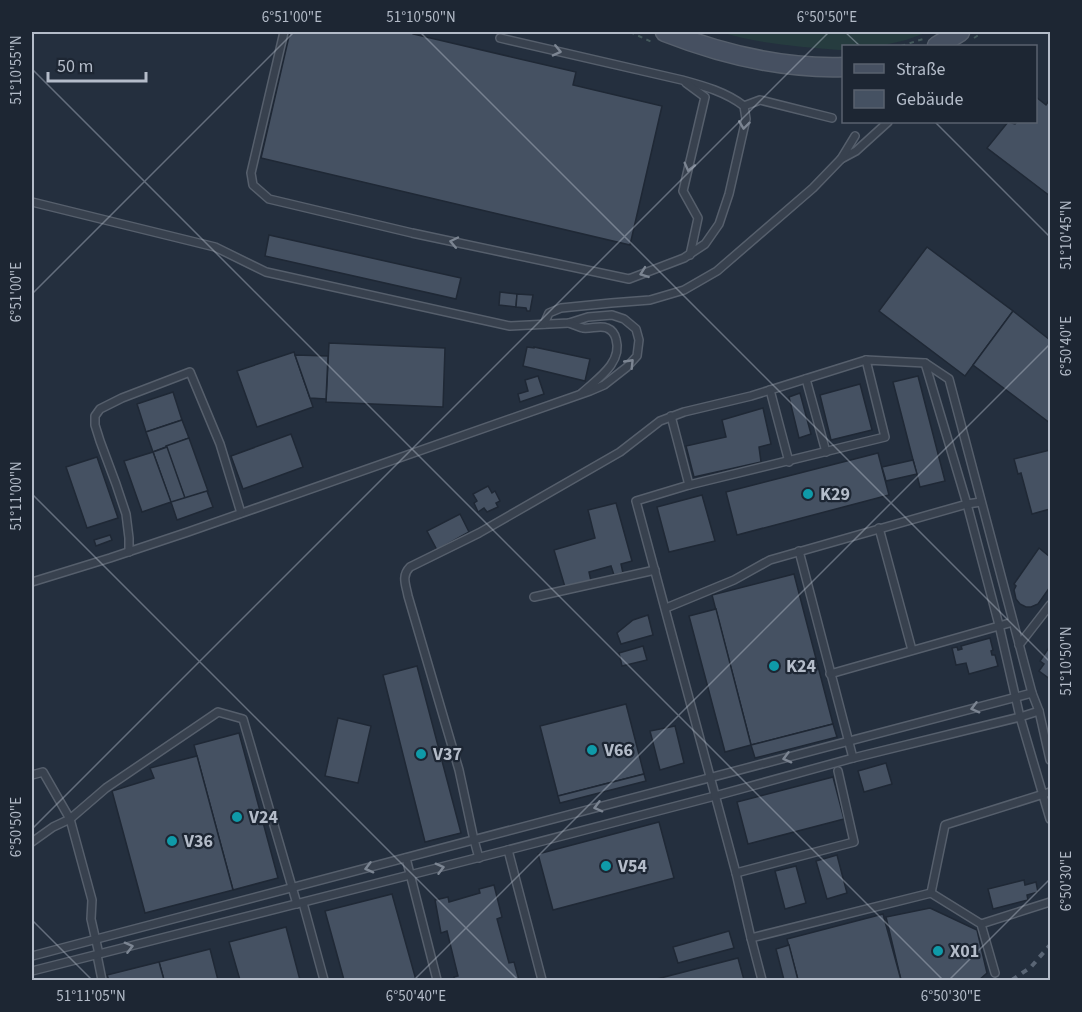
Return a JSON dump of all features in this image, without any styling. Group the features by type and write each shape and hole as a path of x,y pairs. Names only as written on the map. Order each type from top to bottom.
{"main road":[{"path":"666,32 748,58 842,68"},
{"path":"932,41 960,32"}],"lane":[{"path":"284,32 251,173 253,185 269,198 412,234 629,279 684,258 705,244 719,224 729,194 742,144 746,118 744,106 734,98 710,87 500,38"},
{"path":"682,80 705,97 683,190 698,218 690,255"},
{"path":"744,106 760,100 832,118"},
{"path":"841,159 856,151 887,123"},
{"path":"544,324 549,313 561,308 650,300 684,290 717,271 813,188 841,159 855,136"},
{"path":"32,202 215,247 266,272 510,326 569,323 588,317 612,315 624,319 636,329 639,339 637,356 627,367 590,391 129,552 32,582"},
{"path":"569,323 582,328 607,328 616,340 616,356 609,368 581,394"},
{"path":"762,981 736,873 636,501 689,485 885,437 866,360"},
{"path":"479,858 459,770 408,596 405,572 410,567 479,533 620,452 670,416 770,390 866,360 926,363 949,380 1032,693 1039,711 1050,760"},
{"path":"926,363 967,504 1020,717 1047,793 1050,819"},
{"path":"129,552 126,514 117,483 97,433 95,416 100,409 122,398 190,372 220,444 241,513"},
{"path":"806,379 826,452"},
{"path":"770,390 789,462"},
{"path":"670,416 689,485"},
{"path":"666,608 734,580 770,560 879,528 981,502"},
{"path":"879,528 912,650"},
{"path":"799,551 853,758"},
{"path":"534,597 655,570"},
{"path":"1019,645 1050,605"},
{"path":"830,674 1013,622"},
{"path":"32,956 1032,693"},
{"path":"32,971 479,858 1039,711"},
{"path":"32,842 53,827 70,819 106,788 218,712 243,719 292,888 300,903 324,981"},
{"path":"736,873 854,842 838,771"},
{"path":"32,775 43,772 70,819 92,900 91,919 102,981"},
{"path":"931,894 945,825 1047,793"},
{"path":"508,850 543,981"},
{"path":"406,858 437,981"},
{"path":"751,938 931,894 981,924 995,972"},
{"path":"981,924 1050,902"}],"path":[{"path":"907,45 932,41"}],"green space":[{"path":"720,32 928,32 884,45 842,45 842,50 795,46"}],"building":[{"path":"290,32 413,32 413,34 576,72 573,85 662,106 630,245 261,158"},
{"path":"1037,98 1046,105 1050,99 1050,196 987,148 1007,123 1037,123"},
{"path":"269,235 461,278 456,299 265,256"},
{"path":"927,247 1013,311 965,376 879,311"},
{"path":"500,292 517,294 516,307 499,305"},
{"path":"517,294 533,295 530,311 516,307"},
{"path":"1013,311 1050,340 1050,423 973,365"},
{"path":"329,343 445,348 443,407 326,402"},
{"path":"527,347 590,359 585,381 523,366"},
{"path":"294,352 313,407 257,427 237,371"},
{"path":"295,355 328,356 326,399 310,398"},
{"path":"538,376 544,394 520,402 518,394 528,391 525,380"},
{"path":"918,376 945,481 920,487 893,382"},
{"path":"860,384 872,430 831,440 820,395"},
{"path":"173,392 182,420 146,432 137,404"},
{"path":"800,393 811,434 799,438 789,397"},
{"path":"763,408 771,444 759,447 761,462 694,477 686,446 726,437 722,420"},
{"path":"182,420 189,438 153,452 146,432"},
{"path":"291,434 303,467 243,489 231,456"},
{"path":"189,438 208,491 185,499 166,446"},
{"path":"167,447 185,498 171,503 153,452"},
{"path":"1050,450 1050,509 1032,514 1021,473 1018,474 1014,459"},
{"path":"153,452 171,502 142,512 124,461"},
{"name":"K29","path":"878,453 889,495 737,535 726,492"},
{"path":"97,457 118,518 87,528 66,467"},
{"path":"913,460 917,474 886,481 882,467"},
{"path":"488,486 492,493 495,491 500,501 496,503 498,507 487,512 484,508 478,512 474,503 477,501 473,494"},
{"path":"207,491 213,507 177,520 171,502"},
{"path":"702,495 715,541 669,552 657,507"},
{"path":"616,503 632,561 621,564 623,573 614,575 611,566 589,572 591,581 565,587 554,550 595,538 588,510"},
{"path":"460,514 469,532 437,550 427,531"},
{"path":"110,535 112,540 96,546 94,540"},
{"path":"1039,548 1050,557 1050,587 1038,604 1026,607 1016,599 1014,584"},
{"name":"K24","path":"794,574 833,724 751,745 712,595"},
{"path":"716,609 751,745 725,752 689,616"},
{"path":"648,615 653,635 621,644 617,633 633,620"},
{"path":"990,638 992,655 995,655 998,666 969,674 966,663 956,665 952,648 962,649 961,646"},
{"path":"643,646 647,660 622,666 619,653"},
{"path":"1050,646 1050,679 1039,671 1044,664 1040,661"},
{"name":"V37","path":"417,666 461,833 425,842 383,675"},
{"name":"V66","path":"626,704 644,774 558,796 540,726"},
{"path":"338,718 371,726 358,783 325,776"},
{"path":"833,724 837,737 755,758 751,745"},
{"path":"675,726 684,763 660,770 650,731"},
{"name":"V24","path":"239,733 278,878 233,890 194,745"},
{"name":"V36","path":"197,756 233,890 145,913 112,791 154,778 150,768"},
{"path":"886,763 892,784 864,792 858,771"},
{"path":"644,774 646,781 560,803 558,796"},
{"path":"833,777 844,819 748,844 737,802"},
{"name":"V54","path":"659,822 674,878 553,910 538,854"},
{"path":"837,855 847,893 827,899 816,861"},
{"path":"796,866 806,903 785,909 775,871"},
{"path":"1024,880 1025,885 1036,882 1038,892 1027,895 1028,900 993,909 988,889"},
{"path":"494,885 502,917 497,919 509,963 514,962 519,980 455,980 454,977 458,976 447,931 441,933 435,900 448,897 449,902 480,893 479,889"},
{"path":"392,894 416,980 344,980 325,911"},
{"name":"X01","path":"930,908 977,930 987,973 979,980 901,980 886,917"},
{"path":"883,914 901,980 798,980 787,939"},
{"path":"286,927 300,980 240,980 229,942"},
{"path":"729,931 734,948 678,963 673,947"},
{"path":"789,945 798,980 784,980 776,949"},
{"path":"210,949 218,980 164,980 159,962"},
{"path":"738,958 744,980 653,980"},
{"path":"159,962 164,980 109,980 107,975"}],"railway":[{"path":"1012,980 1031,967 1050,945"}],"place":[{"name":"K29","path":"808,494"},
{"name":"K24","path":"774,666"},
{"name":"V66","path":"592,750"},
{"name":"V37","path":"421,754"},
{"name":"V24","path":"237,817"},
{"name":"V36","path":"172,841"},
{"name":"V54","path":"606,866"},
{"name":"X01","path":"938,951"}]}
